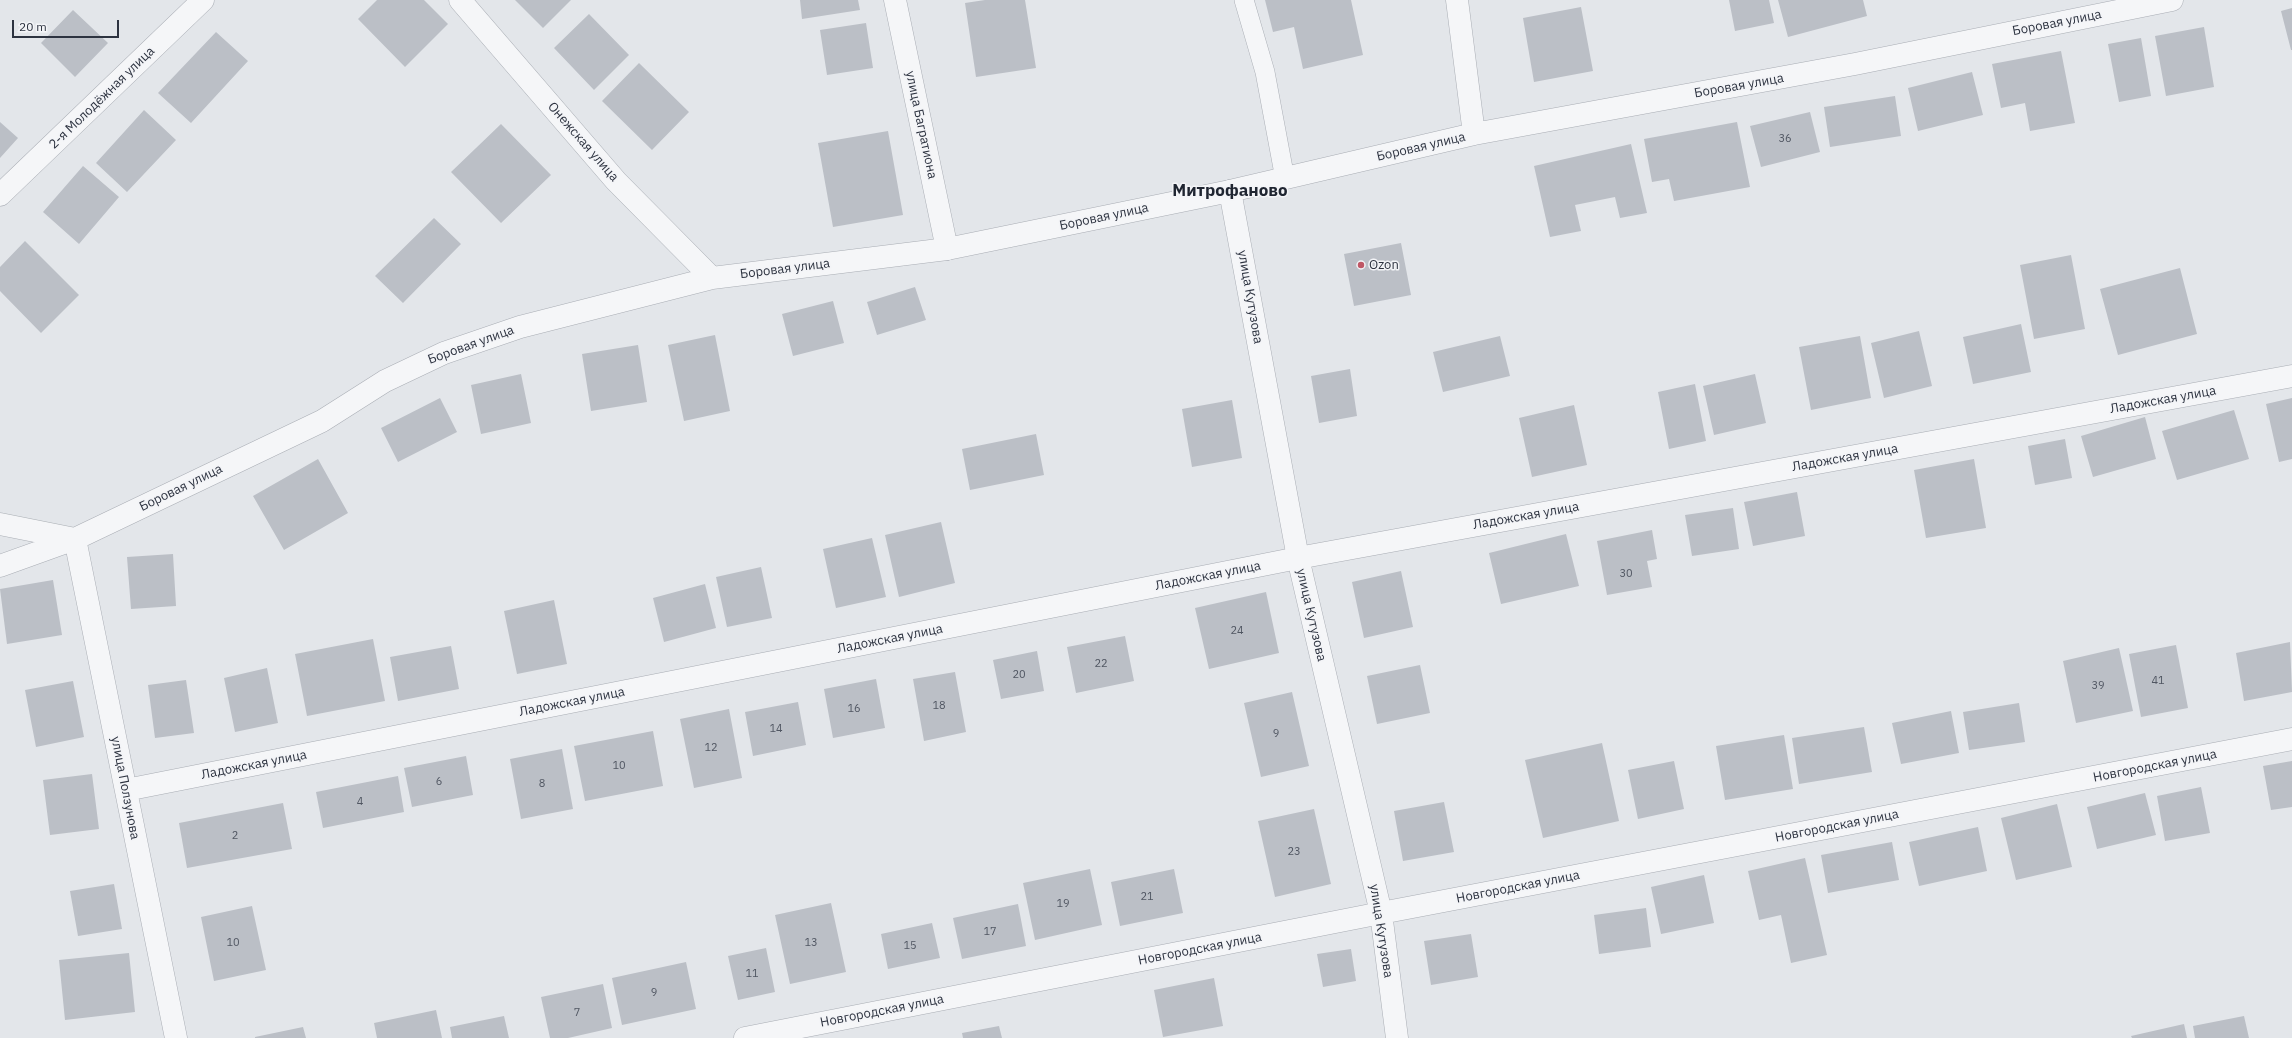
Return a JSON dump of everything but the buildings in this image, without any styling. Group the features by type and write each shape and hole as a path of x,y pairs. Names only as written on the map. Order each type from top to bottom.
{"street":[{"name":"2-я Молодёжная улица","path":"0,195 203,0"},
{"name":"Онежская улица","path":"460,0 616,180 712,278"},
{"name":"улица Багратиона","path":"895,0 947,249"},
{"path":"1457,0 1474,134"},
{"name":"Боровая улица","path":"0,566 75,539 322,421 385,381 444,353 520,327 712,278 947,249 1230,191 1474,134 1855,64 2172,0"},
{"name":"улица Кутузова","path":"1230,191 1298,558 1381,913 1398,1038"},
{"name":"Ладожская улица","path":"126,790 1298,558 2292,376"},
{"path":"0,524 75,539"},
{"name":"улица Ползунова","path":"75,539 176,1038"},
{"name":"Новгородская улица","path":"745,1038 1381,913 2292,739"}],"lane":[{"path":"1244,0 1264,72 1285,178"}],"place":[{"name":"Ozon","path":"1361,265"}],"district":[{"name":"Митрофаново","path":"1230,191"}]}
